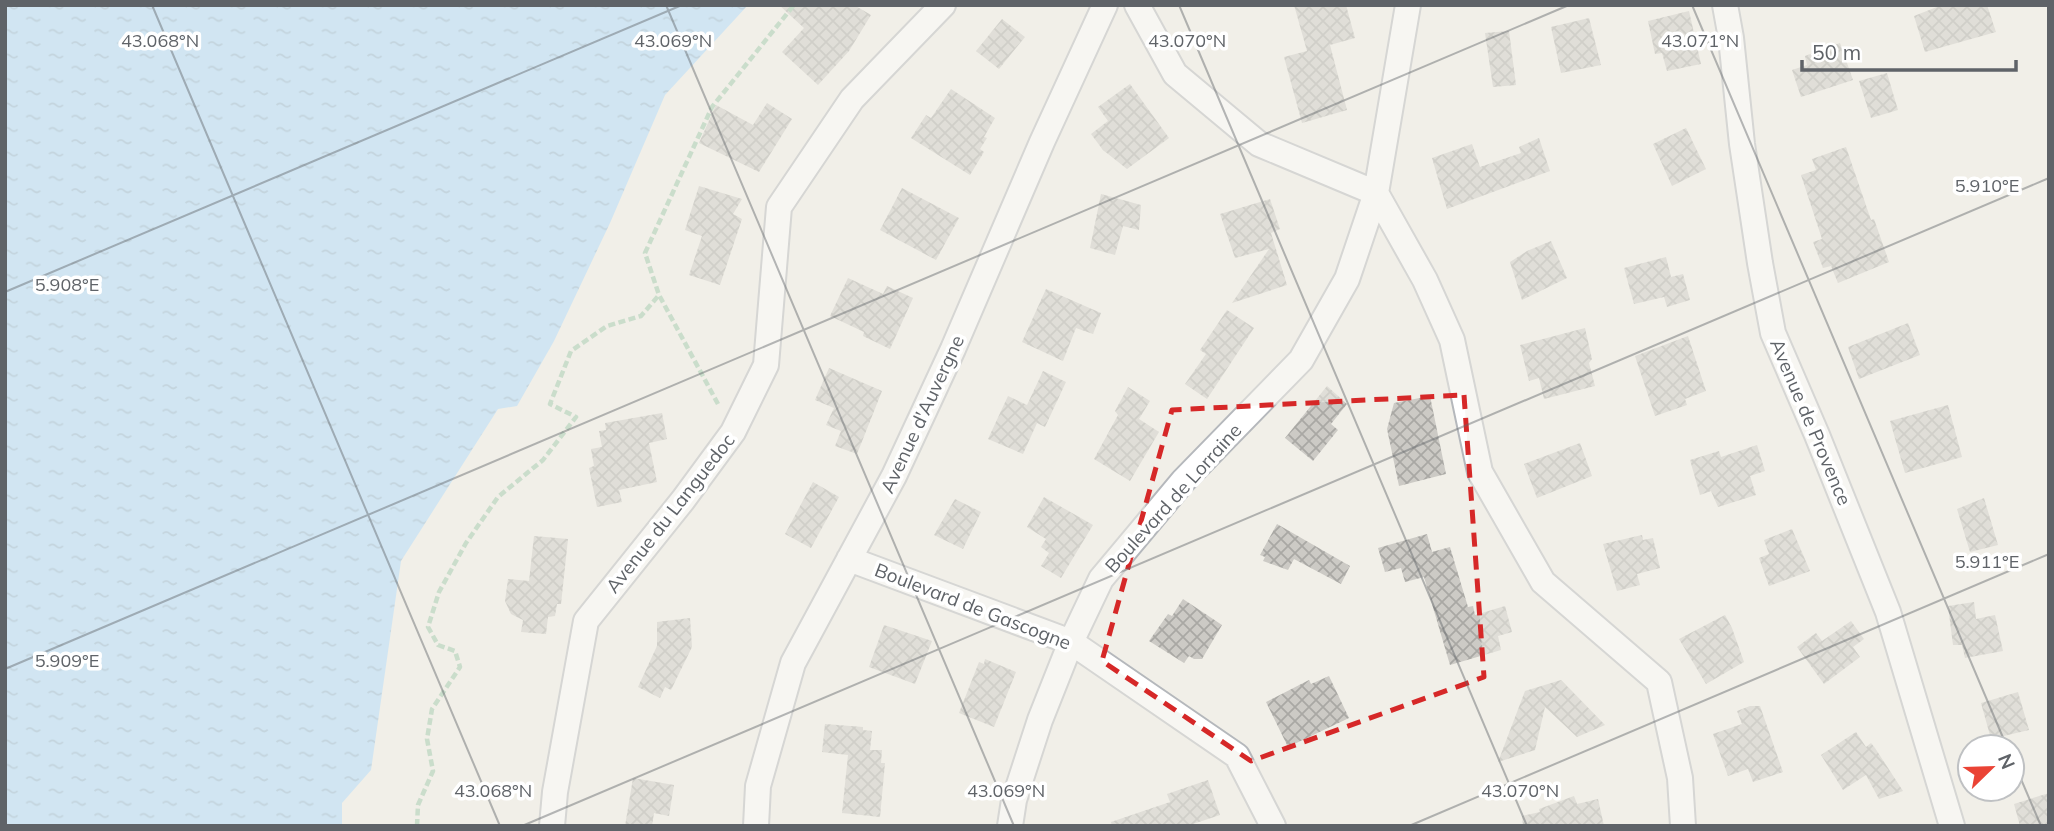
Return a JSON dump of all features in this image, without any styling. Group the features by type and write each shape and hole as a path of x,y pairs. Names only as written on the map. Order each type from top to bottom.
{"street":[{"name":"Avenue du Languedoc","path":"552,826 555,792 586,621 683,500 733,432 766,365 779,207 852,99 943,5"},
{"name":"Avenue d'Auvergne","path":"756,826 758,786 793,663 894,476 1105,5"},
{"path":"1137,5 1175,74 1259,144 1376,193 1425,280 1452,340 1480,472 1544,582 1659,682 1680,778 1684,826"},
{"name":"Avenue de Provence","path":"1725,5 1742,144 1773,333 1818,435 1888,612 1952,826"},
{"name":"Boulevard de Lorraine","path":"1010,826 1014,800 1040,720 1071,642 1101,579 1183,481 1301,360 1348,279 1376,193 1412,6"},
{"name":"Boulevard de Gascogne","path":"849,559 1071,642 1237,756 1273,826"}],"path":[{"path":"733,432 659,295 645,253 712,107 794,5"},
{"path":"417,826 418,805 433,771 427,740 432,709 460,667 455,651 438,645 428,627 439,592 466,543 498,497 543,460 576,417 550,404 571,351 607,326 641,316 659,295"}],"highlighted area":[{"path":"1464,395 1484,677 1251,761 1102,661 1172,410"}],"water":[{"path":"5,5 748,5 665,95 610,223 554,341 517,406 498,409 401,561 371,770 342,803 342,826 5,826"}],"building":[{"path":"779,5 854,5 871,15 849,51 818,85 782,52 804,28"},
{"path":"1294,5 1346,5 1355,38 1330,45 1347,110 1302,123 1284,57 1307,51"},
{"path":"1942,5 1987,5 1996,32 1925,52 1914,16"},
{"path":"1689,11 1701,64 1667,71 1662,53 1655,54 1648,21"},
{"path":"1589,18 1601,65 1561,73 1551,27"},
{"path":"1002,19 1025,37 999,69 976,51"},
{"path":"1509,31 1516,85 1493,87 1485,33"},
{"path":"1840,43 1853,80 1801,97 1792,70 1807,65 1805,56"},
{"path":"1887,73 1898,110 1871,118 1859,81"},
{"path":"1130,84 1169,138 1127,169 1103,150 1091,134 1108,121 1098,107"},
{"path":"951,89 995,118 980,149 984,152 970,175 911,138 926,115 931,118"},
{"path":"767,103 792,119 759,172 699,143 716,105 753,125"},
{"path":"1686,128 1706,169 1672,186 1653,144"},
{"path":"1539,138 1550,171 1447,209 1432,158 1472,144 1480,167 1521,153 1519,147"},
{"path":"1846,147 1871,220 1874,219 1889,262 1838,283 1831,266 1823,268 1813,242 1822,239 1801,175 1816,170 1812,159"},
{"path":"699,186 742,199 733,214 742,219 720,285 689,275 702,236 685,230"},
{"path":"902,188 959,218 936,260 880,230"},
{"path":"1101,194 1141,205 1139,230 1123,226 1115,255 1090,248"},
{"path":"1270,199 1280,229 1271,233 1287,285 1232,303 1269,249 1235,258 1220,214"},
{"path":"1551,241 1567,278 1522,300 1510,262"},
{"path":"1666,257 1671,277 1683,274 1690,300 1667,307 1664,297 1634,304 1624,268"},
{"path":"848,278 883,294 887,286 913,298 890,349 863,336 864,332 830,316"},
{"path":"1046,289 1101,313 1093,334 1076,328 1063,361 1022,342"},
{"path":"1227,310 1254,328 1207,399 1185,384 1206,354 1200,350"},
{"path":"1908,323 1920,355 1859,379 1848,347"},
{"path":"1585,328 1595,386 1544,399 1539,378 1529,381 1520,345"},
{"path":"1688,336 1706,391 1685,399 1687,405 1655,416 1635,356"},
{"path":"829,368 882,391 857,454 835,446 841,431 826,425 834,408 815,400"},
{"path":"1043,371 1066,382 1045,427 1037,423 1023,454 988,439 1008,396 1027,405"},
{"path":"1327,386 1347,404 1331,424 1338,430 1313,461 1285,438"},
{"path":"1128,387 1150,401 1139,419 1159,432 1130,481 1094,459 1118,415 1115,411"},
{"path":"1430,396 1446,474 1399,486 1387,429 1394,403"},
{"path":"1948,405 1962,457 1905,473 1890,421"},
{"path":"662,413 667,439 649,443 657,482 619,490 622,502 597,507 589,468 594,466 591,449 602,447 599,431 606,430 605,423"},
{"path":"1580,443 1592,476 1537,498 1524,464"},
{"path":"1757,445 1765,471 1750,476 1756,495 1718,507 1711,491 1700,495 1690,460 1719,451 1721,457"},
{"path":"813,482 839,497 811,548 785,534"},
{"path":"1044,497 1093,525 1061,578 1041,566 1049,553 1041,547 1046,539 1027,527"},
{"path":"1984,498 1998,545 1970,552 1957,509"},
{"path":"955,499 981,512 963,549 934,535"},
{"path":"1277,524 1350,566 1341,584 1294,559 1288,570 1263,561 1265,557 1260,555"},
{"path":"1792,529 1810,571 1769,586 1759,558 1769,554 1764,540"},
{"path":"1427,534 1432,552 1450,547 1468,607 1473,606 1475,615 1505,606 1512,632 1498,636 1501,650 1450,665 1424,577 1405,582 1401,568 1385,572 1378,548"},
{"path":"1642,535 1643,540 1653,538 1660,568 1637,574 1640,585 1617,591 1603,544"},
{"path":"534,536 568,539 561,604 557,604 555,616 548,617 546,634 521,632 523,620 511,614 505,601 508,579 529,581"},
{"path":"1183,599 1222,625 1202,659 1189,656 1184,663 1149,641 1168,614 1172,616"},
{"path":"1974,602 1976,619 1995,615 2003,651 1965,658 1962,645 1953,645 1948,606"},
{"path":"1725,615 1744,662 1706,684 1679,639"},
{"path":"690,618 692,647 671,690 665,687 660,698 638,687 657,646 657,622"},
{"path":"1851,621 1864,639 1853,647 1860,657 1824,684 1797,647 1816,633 1822,641"},
{"path":"884,625 932,641 915,684 869,667"},
{"path":"985,659 1016,672 994,727 959,713 979,662 984,664"},
{"path":"1329,676 1349,718 1288,747 1266,702 1309,680 1311,684"},
{"path":"1561,680 1605,725 1577,737 1545,707 1535,750 1498,762 1525,691"},
{"path":"2018,692 2029,730 1989,733 1981,703"},
{"path":"1750,706 1760,706 1783,772 1753,782 1748,769 1728,776 1713,734 1742,724 1737,711"},
{"path":"825,724 863,727 863,730 872,731 870,750 882,750 881,763 885,763 880,817 842,813 848,755 822,752"},
{"path":"1856,732 1866,747 1871,743 1875,748 1903,791 1879,799 1866,775 1843,790 1821,755"},
{"path":"633,778 674,785 669,816 654,813 652,826 625,826"},
{"path":"1208,780 1220,815 1187,826 1112,826 1111,822 1170,802 1167,794"},
{"path":"2049,793 2049,826 2020,826 2014,804 2026,803 2026,800"},
{"path":"1574,796 1577,804 1598,799 1604,826 1523,826 1522,816 1540,812 1539,809"}]}
